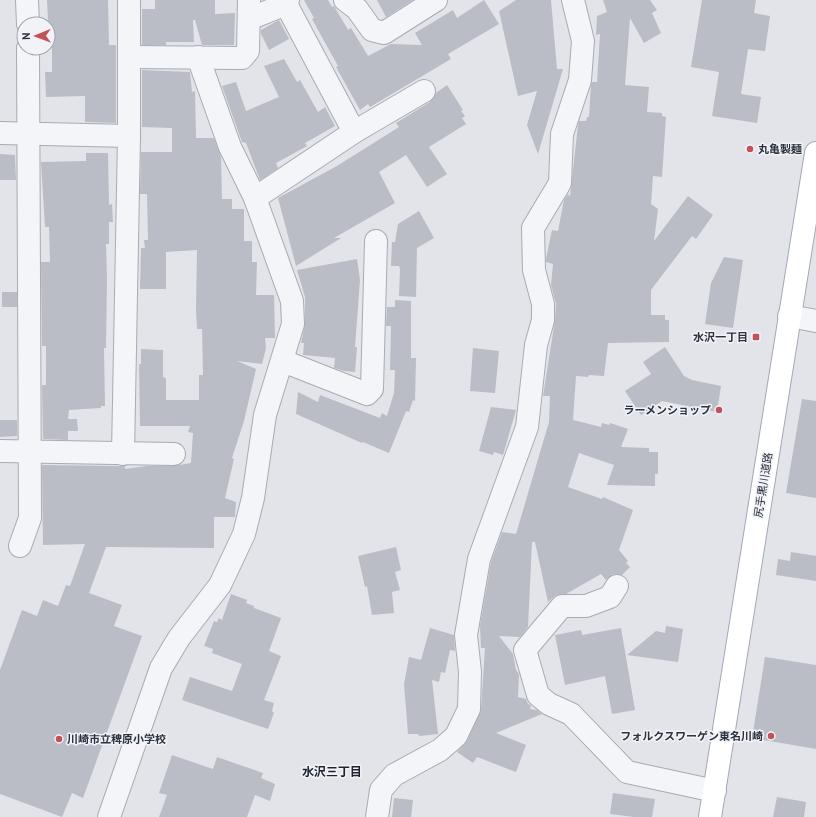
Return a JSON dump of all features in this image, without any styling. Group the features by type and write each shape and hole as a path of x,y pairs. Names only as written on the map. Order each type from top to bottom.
{"main road":[{"name":"尻手黒川道路","path":"710,817 816,153"}],"street":[{"path":"28,0 28,16"},
{"path":"123,454 129,0"},
{"path":"345,0 357,10 372,30 384,33 436,0"},
{"path":"377,817 381,790 394,775 440,750 456,736 469,709 470,672 466,635 479,559 527,427 536,345 543,320 543,304 534,270 533,228 560,183 562,134 580,80 583,41 573,0"},
{"path":"129,57 242,58 248,51 249,10 287,2 354,132"},
{"path":"20,546 30,518 28,451 28,56"},
{"path":"108,817 161,668 179,638 220,584 244,534 253,498 265,415 283,361 293,324 292,301 255,198 230,147 198,57"},
{"path":"255,198 354,132 424,91"},
{"path":"0,133 29,132 128,136"},
{"path":"283,361 366,394 372,389 376,241"},
{"path":"789,316 816,321"},
{"path":"0,451 174,454"},
{"path":"617,586 610,597 586,606 562,606 525,650 538,696 549,704 571,714 627,772 715,791"}],"building":[{"path":"47,0 108,0 109,45 116,45 116,123 85,122 85,96 46,97 45,72 52,72 52,56 56,56 56,16 48,16"},
{"path":"155,0 215,0 215,14 235,13 234,45 202,45 195,20 193,20 194,42 166,42 166,45 142,45 142,9 155,9"},
{"path":"304,0 328,0 332,7 334,6 348,30 351,28 368,56 391,44 422,45 415,33 453,10 457,18 484,0 499,24 448,54 451,59 370,107 368,104 360,110 336,67 338,66 312,19 314,18"},
{"path":"377,0 413,0 386,17"},
{"path":"516,0 551,0 557,69 563,69 538,154 527,125 537,91 518,96 499,11"},
{"path":"603,0 650,0 657,10 652,13 661,33 644,43 630,18 625,85 649,87 647,112 662,113 662,116 666,117 662,177 653,176 651,204 658,209 654,241 688,196 713,215 696,239 692,236 651,290 651,315 665,315 665,320 669,320 669,342 608,343 604,376 576,376 573,420 601,427 602,423 609,425 610,423 628,429 621,447 649,448 649,452 658,452 658,474 655,474 655,486 607,485 614,465 579,453 568,487 602,499 603,497 633,510 619,550 628,561 626,563 630,567 622,575 613,574 606,580 601,574 566,594 556,595 548,602 535,542 532,542 528,627 520,637 499,636 513,654 516,670 519,674 518,697 526,699 528,704 531,705 530,709 537,710 542,714 496,733 526,745 516,772 477,757 473,763 457,752 467,741 481,710 485,648 481,648 480,626 491,562 502,532 516,534 549,422 550,396 543,396 555,320 556,304 551,285 553,264 546,262 546,259 552,230 558,231 564,200 568,194 570,197 579,121 586,121 587,117 589,117 591,85 592,82 597,82 600,34 596,35 597,16 607,12"},
{"path":"702,0 756,0 754,13 770,16 765,51 748,49 741,94 761,97 757,123 712,116 719,72 691,67"},
{"path":"279,20 289,39 269,50 261,34 261,30"},
{"path":"284,59 297,82 300,80 318,112 325,107 335,126 305,143 307,146 276,163 278,168 260,180 246,143 242,142 222,86 236,82 246,111 279,97 264,66"},
{"path":"142,70 190,72 192,92 195,91 196,138 214,138 221,157 222,199 232,199 232,209 244,209 244,241 252,241 252,262 257,262 256,295 274,295 275,338 265,338 266,348 262,364 237,361 256,369 244,421 232,458 234,459 225,498 236,502 235,517 214,517 214,548 106,547 89,593 122,605 114,626 142,636 83,798 72,793 62,817 0,794 0,670 22,610 37,616 43,600 58,606 66,585 70,586 85,544 43,545 42,465 125,466 125,469 147,466 174,466 191,463 193,433 188,432 190,426 140,426 139,364 141,364 141,349 163,350 163,377 166,378 166,400 199,400 199,375 203,375 202,329 197,329 196,310 197,250 166,252 166,289 140,289 141,248 145,248 144,240 148,240 147,194 140,194 141,152 172,152 172,128 142,127"},
{"path":"447,85 463,110 461,111 465,116 462,118 466,124 429,147 447,174 427,187 406,155 379,172 395,203 334,238 341,238 296,266 278,198 337,166 399,127 396,123 430,102 436,93"},
{"path":"86,153 108,153 109,205 112,204 113,222 109,222 109,244 106,244 106,348 104,348 105,406 101,406 101,408 69,410 68,419 77,419 78,431 68,431 68,440 43,439 42,385 46,385 46,346 42,346 41,262 50,262 49,227 45,227 41,162 86,161"},
{"path":"0,154 15,155 16,180 0,180"},
{"path":"419,211 434,238 417,248 416,297 399,296 400,269 399,266 391,266 392,242 395,242 398,224"},
{"path":"724,257 743,260 733,328 705,324 711,283"},
{"path":"357,259 360,280 355,347 357,347 355,372 334,368 335,358 303,355 304,343 301,343 305,324 305,297 297,270"},
{"path":"2,292 17,292 17,307 2,307"},
{"path":"395,300 411,301 411,358 416,358 415,401 413,400 409,412 406,411 389,453 363,442 362,443 296,414 298,392 318,402 320,395 380,418 382,413 387,416 394,393 395,370 390,370 391,326 386,326 387,307 395,307"},
{"path":"665,347 684,376 692,380 721,386 717,412 662,401 641,415 625,391 651,374 643,362"},
{"path":"473,348 499,351 495,393 470,391"},
{"path":"802,399 816,401 816,498 786,493"},
{"path":"491,407 516,410 503,455 494,452 493,455 479,451"},
{"path":"0,420 17,420 17,436 0,437"},
{"path":"396,547 401,570 395,572 400,590 392,592 394,613 372,615 367,586 365,587 358,556"},
{"path":"791,552 816,556 816,581 776,575 778,559 790,561"},
{"path":"231,594 247,600 246,603 254,606 254,608 281,618 269,651 281,656 264,700 274,703 272,711 274,713 268,729 182,700 190,677 232,691 242,664 212,653 213,649 204,646 214,621 217,622 219,618 222,620"},
{"path":"666,626 683,629 678,662 627,655 656,631 665,633"},
{"path":"430,628 454,635 455,651 450,650 445,673 441,672 439,682 432,680 438,734 419,736 418,734 408,734 404,684 409,657 421,660"},
{"path":"621,628 635,710 612,714 605,676 565,685 555,635 581,630 582,635"},
{"path":"765,657 816,665 816,749 752,738"},
{"path":"172,755 213,769 217,757 263,773 261,778 275,784 270,801 255,795 247,817 159,817 167,795 159,793"},
{"path":"613,793 655,799 652,817 634,817 610,814"},
{"path":"777,797 806,802 804,817 773,817"},
{"path":"394,798 413,800 411,817 392,817"}],"place":[{"name":"丸亀製麺","path":"750,149"},
{"name":"水沢一丁目","path":"756,337"},
{"name":"ラーメンショップ","path":"719,410"},
{"name":"フォルクスワーゲン東名川崎","path":"771,736"},
{"name":"川崎市立稗原小学校","path":"59,739"}],"district":[{"name":"水沢三丁目","path":"332,772"}]}
